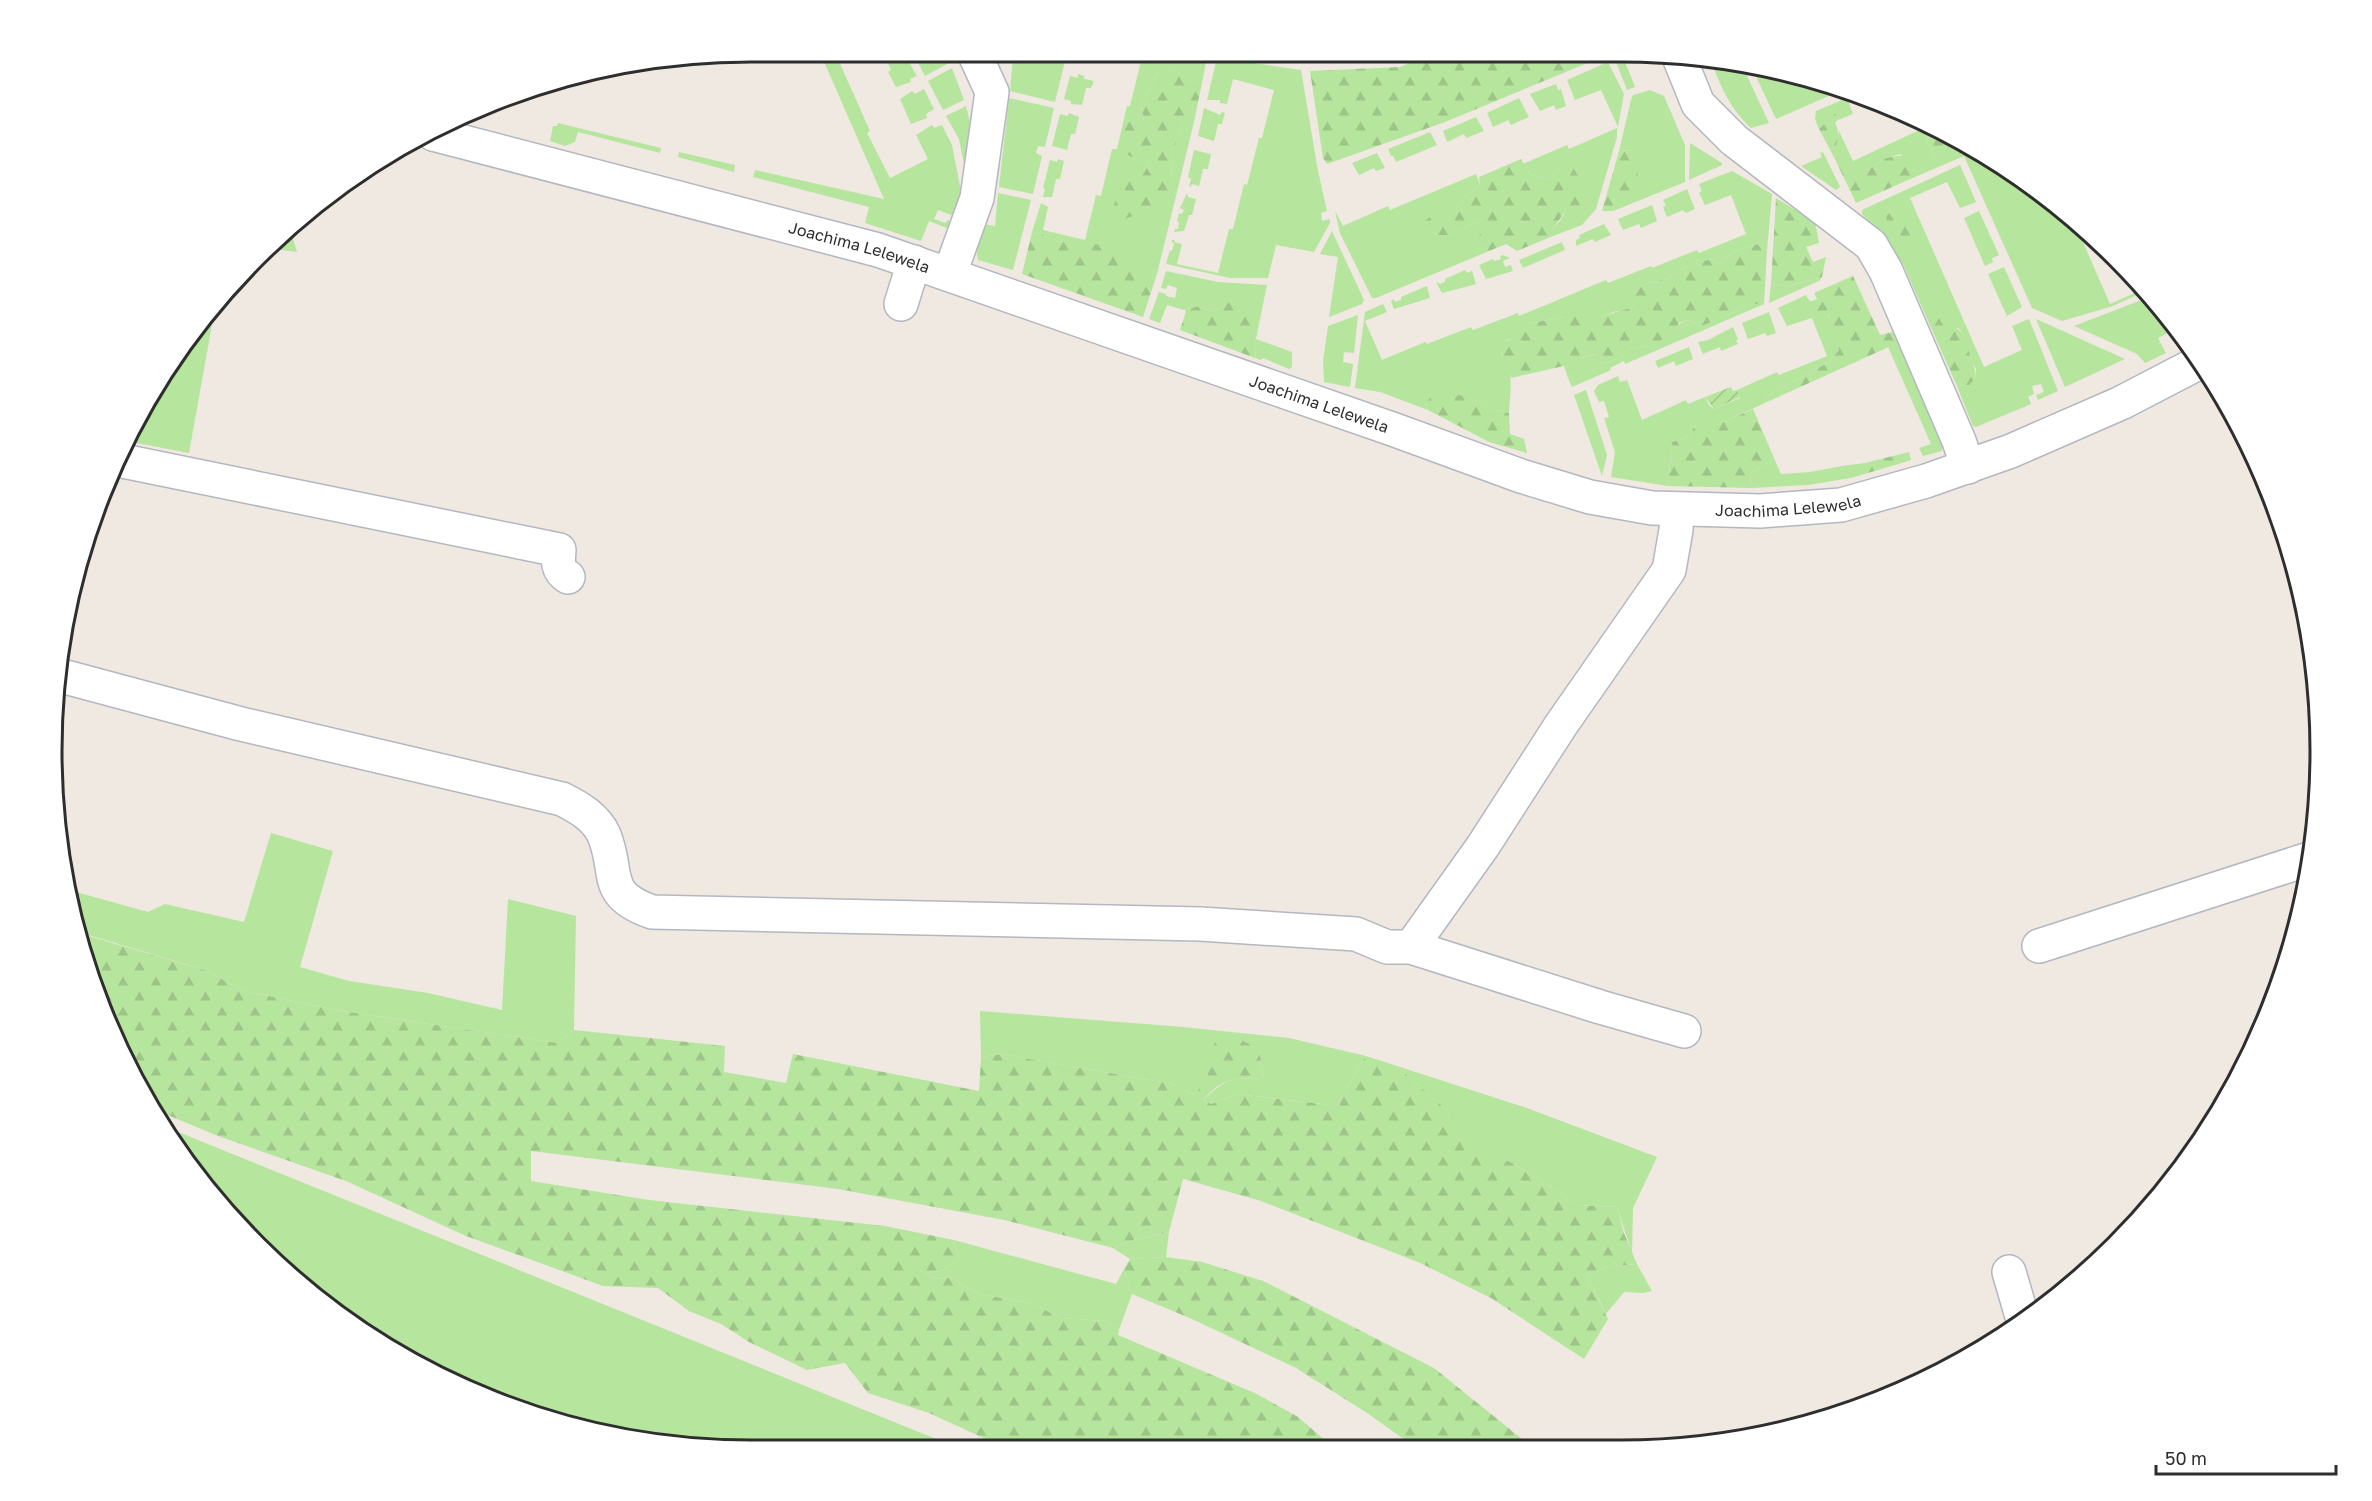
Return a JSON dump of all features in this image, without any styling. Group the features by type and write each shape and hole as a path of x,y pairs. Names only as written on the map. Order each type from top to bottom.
{"street":[{"path":"950,273 977,198 992,92 978,62"},
{"path":"1682,64 1698,104 1734,140 1871,245 1891,281 1968,467"},
{"name":"Joachima Lelewela","path":"440,136 867,247 950,273 1521,476 1590,497 1677,510 1760,511 1840,505 1968,467 2063,430 2121,404 2193,366"},
{"path":"901,304 914,262"},
{"path":"126,462 559,550 558,563 561,573 568,577"},
{"path":"1187,946 1220,942 1368,952 1399,947 1483,846 1561,725 1669,570 1677,510"},
{"path":"66,677 241,724 562,799 581,809 594,820 603,833 616,887 623,898 634,906 652,912 1200,924 1356,934 1684,1031"},
{"path":"2039,946 2301,862"},
{"path":"2009,1272 2020,1311"}],"green space":[{"path":"824,62 839,62 870,131 867,133 890,178 928,159 916,135 932,125 934,128 942,125 952,145 962,196 954,216 938,210 934,219 946,223 947,220 952,222 949,229 929,221 921,241 865,223 869,207 753,177 755,170 884,199"},
{"path":"887,62 909,62 917,76 910,79 911,82 896,87 888,72 891,70"},
{"path":"918,62 949,62 949,63 925,76"},
{"path":"1013,62 1065,62 1055,102 1010,91"},
{"path":"1141,62 1206,62 1203,78 1190,83 1176,70 1159,71 1141,107 1144,122 1127,155 1149,164 1142,176 1157,198 1167,204 1172,181 1171,157 1183,122 1187,118 1194,122 1157,274 1149,268 1132,270 1119,260 1104,253 1088,248 1072,248 1067,242 1052,241 1042,234 1032,232 1041,203 1048,207 1043,230 1085,240 1096,195 1101,196 1112,149 1117,149 1127,106 1130,106"},
{"path":"1216,62 1245,62 1301,70 1327,211 1321,213 1322,221 1330,219 1330,223 1314,252 1276,245 1268,278 1230,278 1166,264 1174,244 1172,240 1175,240 1174,242 1182,244 1177,264 1218,273 1229,229 1233,229 1244,184 1247,185 1259,138 1262,138 1274,90 1233,79 1227,104 1220,103 1220,100 1207,100"},
{"path":"1412,62 1590,62 1445,122 1327,164 1323,158 1310,71 1400,67"},
{"path":"1608,62 1624,94 1618,127 1601,90 1575,100 1567,80"},
{"path":"1616,62 1625,62 1635,87 1627,90"},
{"path":"1713,67 1746,73 1769,123 1751,128 1736,112"},
{"path":"952,68 964,100 943,110 928,81"},
{"path":"1176,70 1190,83 1203,78 1194,122 1187,119 1183,122 1171,157 1172,181 1168,205 1157,198 1151,209 1119,221 1113,209 1122,176 1142,176 1149,164 1127,155 1121,139 1128,122 1144,121 1141,107 1159,71"},
{"path":"1078,74 1084,76 1084,79 1094,81 1091,88 1086,88 1082,105 1071,104 1071,101 1064,99 1070,76 1078,78"},
{"path":"1755,75 1832,95 1776,119"},
{"path":"1556,84 1558,90 1561,89 1566,106 1556,110 1554,105 1540,111 1530,94"},
{"path":"924,89 934,109 926,114 927,118 911,124 900,99 912,91 915,94"},
{"path":"1650,90 1664,96 1685,145 1685,182 1613,211 1615,197 1635,150 1619,151 1631,100 1633,95"},
{"path":"1009,98 1054,108 1045,147 1038,146 1036,153 1042,156 1033,194 999,187"},
{"path":"1519,98 1529,117 1511,125 1508,120 1493,127 1487,113"},
{"path":"1845,99 1848,100 1853,114 1838,120 1833,108 1819,129 1815,119 1816,111"},
{"path":"966,106 976,147 965,169 959,139 946,116"},
{"path":"1204,108 1220,115 1222,112 1225,113 1222,124 1218,124 1214,141 1198,136"},
{"path":"1833,108 1838,120 1835,122 1838,136 1836,146 1828,146 1819,129 1825,123 1821,116 1822,112"},
{"path":"1069,113 1079,117 1075,134 1071,134 1067,150 1052,146 1060,114 1068,116"},
{"path":"1476,117 1484,131 1466,138 1464,134 1447,142 1443,131"},
{"path":"558,123 661,148 660,153 578,132 575,142 565,146 550,141 553,126 557,126"},
{"path":"1617,128 1617,137 1596,209 1582,225 1548,238 1566,207 1564,167 1547,178 1530,175 1525,163 1567,145 1569,149"},
{"path":"1919,130 1926,133 1929,134 1926,140 1936,159 1949,145 2004,178 2076,232 2080,236 2110,304 2136,292 2138,294 2113,306 2062,321 2032,308 1964,156 1915,177 1915,166 1900,154 1874,166 1858,189 1847,164 1840,154 1833,155 1828,146 1836,146 1839,131 1853,161"},
{"path":"1430,132 1437,145 1396,162 1391,156 1388,149"},
{"path":"1929,135 1949,145 1952,156 1936,168 1936,159 1926,140"},
{"path":"1690,143 1722,163 1722,165 1689,180"},
{"path":"1194,150 1211,154 1208,169 1203,169 1199,186 1192,184 1191,187 1189,186 1191,179 1188,177"},
{"path":"1635,150 1638,175 1634,192 1630,197 1615,198 1613,211 1602,211 1619,151"},
{"path":"679,152 735,165 734,172 678,157"},
{"path":"1823,152 1840,187 1836,190 1801,166 1822,157 1820,153"},
{"path":"1377,153 1385,168 1376,171 1374,168 1359,175 1352,163"},
{"path":"1840,154 1856,173 1858,188 1872,168 1893,156 1910,157 1915,166 1915,177 1856,203 1833,155"},
{"path":"1058,159 1064,161 1060,179 1056,179 1052,197 1043,197 1050,160 1057,162"},
{"path":"1521,159 1530,175 1547,178 1564,167 1574,169 1587,191 1585,205 1568,206 1548,238 1517,251 1506,244 1489,251 1478,243 1480,233 1484,229 1476,221 1451,234 1439,235 1424,230 1424,221 1445,207 1456,207 1480,185 1479,177"},
{"path":"1960,165 1976,202 1960,208 1947,182 1910,198 1984,367 2022,350 2012,326 2029,319 2058,391 2038,400 2036,395 2044,392 2041,384 2032,386 2034,394 2028,397 2031,404 1976,427 1973,426 1957,386 1969,385 1976,378 1976,369 1968,356 1963,333 1942,312 1932,330 1903,264 1884,236 1889,236 1902,245 1886,223 1879,232 1862,214 1862,210"},
{"path":"1732,171 1772,194 1767,251 1758,244 1734,251 1720,265 1711,259 1682,268 1670,278 1648,283 1632,308 1613,312 1598,320 1583,324 1565,317 1530,323 1521,336 1507,340 1501,354 1510,375 1509,413 1494,410 1469,397 1426,402 1428,410 1380,392 1355,388 1365,312 1383,304 1387,312 1365,321 1382,360 1425,342 1427,344 1471,327 1473,330 1518,313 1519,316 1606,280 1608,283 1697,250 1699,253 1746,234 1731,195 1705,205 1699,193 1702,191 1699,184"},
{"path":"1476,174 1480,185 1456,207 1424,230 1439,235 1451,234 1476,221 1485,229 1478,243 1489,251 1372,298 1340,233 1335,211 1343,226 1388,206 1390,210"},
{"path":"1687,189 1695,209 1686,213 1683,210 1667,217 1663,200"},
{"path":"998,193 1031,200 1013,270 978,260 973,234 976,223 995,226"},
{"path":"1187,193 1188,197 1196,199 1192,215 1189,215 1184,231 1174,232 1178,229 1179,213 1182,214 1184,210 1180,208"},
{"path":"1776,198 1815,222 1819,243 1806,247 1813,262 1826,257 1822,277 1788,286 1771,284"},
{"path":"1652,205 1657,221 1641,228 1639,224 1623,230 1618,219"},
{"path":"1894,211 1907,224 1913,242 1902,246 1879,232 1880,225 1886,223 1887,215"},
{"path":"1979,211 1999,255 1992,258 1993,262 1985,266 1964,218"},
{"path":"1604,224 1611,235 1595,242 1593,239 1576,246 1579,235"},
{"path":"1332,231 1364,300 1362,304 1329,317 1338,257 1320,254"},
{"path":"1032,232 1042,234 1052,241 1067,242 1072,248 1100,244 1117,248 1122,260 1132,269 1149,268 1157,274 1143,317 1022,274"},
{"path":"292,236 297,252 277,249"},
{"path":"1562,242 1565,250 1523,268 1519,260"},
{"path":"1758,244 1767,251 1764,304 1747,304 1735,312 1702,326 1688,320 1679,323 1665,338 1645,346 1632,347 1620,358 1601,364 1594,354 1579,359 1579,372 1568,378 1564,366 1511,378 1500,347 1522,333 1530,323 1577,315 1583,324 1632,308 1636,302 1635,290 1648,283 1670,278 1682,268 1711,259 1720,265 1734,251"},
{"path":"1500,256 1510,258 1503,261 1505,267 1511,265 1513,271 1486,279 1479,265 1493,259 1495,261 1501,259"},
{"path":"2004,267 2022,307 2007,316 1988,274"},
{"path":"1465,270 1467,273 1472,271 1476,284 1442,293 1436,282 1440,284 1445,282 1445,279"},
{"path":"1166,271 1218,282 1267,285 1256,339 1292,352 1292,367 1289,369 1263,358 1261,360 1255,358 1253,335 1232,300 1210,312 1199,306 1184,310 1167,305 1160,323 1149,319 1159,292 1175,298 1177,288 1168,285 1166,289 1161,288"},
{"path":"1853,276 1880,335 1897,331 1902,341 1765,403 1767,396 1829,362 1839,350 1829,315 1815,314 1809,302 1817,299 1814,293"},
{"path":"1822,277 1819,281 1769,303 1771,284 1788,286"},
{"path":"1427,286 1430,298 1394,309 1391,301 1401,300 1401,297"},
{"path":"1806,295 1830,317 1834,326 1839,350 1829,362 1767,396 1765,403 1721,423 1699,421 1687,437 1672,442 1668,486 1611,477 1615,452 1604,418 1609,417 1604,401 1599,402 1594,391 1598,385 1618,376 1620,382 1627,380 1642,420 1686,400 1688,404 1705,397 1714,409 1740,398 1737,390 1777,372 1779,375 1827,356 1812,318 1787,326 1778,308"},
{"path":"1236,300 1251,328 1256,343 1255,358 1180,330 1186,311 1184,310 1199,306 1210,312"},
{"path":"2143,300 2169,332 2158,338 2166,353 2145,363 2137,354 2074,326"},
{"path":"1747,304 1764,304 1625,364 1624,361 1610,368 1611,370 1572,387 1568,378 1579,372 1579,359 1595,354 1601,364 1620,358 1632,347 1650,345 1688,320 1702,326 1735,312"},
{"path":"1769,312 1776,333 1767,336 1765,333 1748,339 1742,323"},
{"path":"1942,312 1952,313 1958,318 1957,329 1963,333 1976,373 1976,378 1969,385 1957,386 1932,330"},
{"path":"1358,315 1354,353 1344,352 1343,362 1353,364 1350,387 1324,382 1323,361 1328,326"},
{"path":"2036,319 2125,359 2065,387"},
{"path":"213,320 189,453 135,443 178,368"},
{"path":"1733,327 1738,344 1721,351 1720,347 1703,354 1698,342 1708,340"},
{"path":"1902,341 1943,438 1942,451 1923,456 1919,448 1931,444 1888,347"},
{"path":"1689,347 1693,359 1676,366 1674,361 1658,368 1655,361"},
{"path":"1731,387 1733,391 1737,390 1740,397 1714,409 1705,397"},
{"path":"1586,390 1607,455 1602,476 1574,395"},
{"path":"1442,392 1469,397 1494,410 1509,413 1510,434 1524,439 1527,453 1489,442 1428,410 1426,402 1433,395"},
{"path":"1753,409 1774,458 1750,474 1751,488 1668,486 1672,442 1687,437 1699,421 1712,417 1721,423"},
{"path":"1909,452 1911,460 1905,462 1851,478 1842,472 1842,466"},
{"path":"1774,458 1781,474 1842,466 1842,472 1851,478 1808,485 1751,488 1750,474"},
{"path":"271,833 333,851 300,967 349,981 428,993 502,1010 508,899 576,916 574,1030 558,1043 335,1010 241,990 208,971 87,935 77,892 148,912 165,904 244,922"},
{"path":"87,936 208,971 241,990 335,1010 558,1043 574,1030 725,1046 724,1072 786,1083 793,1054 979,1091 981,1057 1002,1054 1172,1084 1193,1094 1210,1080 1204,1065 1216,1041 1241,1040 1259,1049 1264,1078 1230,1080 1210,1092 1203,1100 1211,1104 1237,1094 1339,1106 1366,1056 1397,1066 1448,1111 1451,1134 1516,1165 1578,1205 1617,1207 1624,1233 1637,1264 1618,1266 1615,1263 1587,1276 1608,1319 1584,1359 1491,1298 1418,1262 1261,1201 1183,1179 1169,1232 1133,1240 1113,1248 1004,1220 838,1189 531,1151 531,1181 649,1200 885,1226 954,1240 959,1258 942,1271 923,1273 934,1279 953,1277 962,1286 984,1295 1032,1303 1060,1318 1105,1321 1119,1330 1118,1335 1257,1394 1298,1417 1324,1439 986,1439 929,1413 868,1393 845,1363 807,1370 749,1342 721,1324 689,1311 658,1288 603,1286 466,1236 346,1181 218,1136 166,1114 133,1055 114,1014"},
{"path":"980,1011 1289,1038 1366,1056 1339,1106 1237,1094 1211,1104 1203,1100 1231,1080 1264,1078 1259,1049 1193,1094 1172,1084 1002,1054 981,1057"},
{"path":"1397,1066 1527,1108 1657,1157 1633,1208 1632,1253 1617,1207 1578,1205 1516,1165 1450,1134 1448,1111"},
{"path":"177,1132 936,1439 750,1439 661,1434 572,1416 487,1387 406,1347 331,1297 296,1269 232,1205"},
{"path":"1169,1232 1166,1257 1130,1259 1113,1248 1133,1240"},
{"path":"954,1240 1116,1284 1124,1269 1132,1294 1119,1330 1105,1321 1060,1318 1032,1303 984,1295 962,1286 953,1277 934,1279 922,1273 942,1271 959,1258"},
{"path":"1166,1257 1202,1262 1263,1281 1434,1368 1522,1439 1404,1439 1296,1368 1192,1319 1132,1294 1124,1269 1130,1259"},
{"path":"1615,1263 1618,1266 1637,1264 1652,1291 1624,1292 1606,1314 1587,1276"}]}
